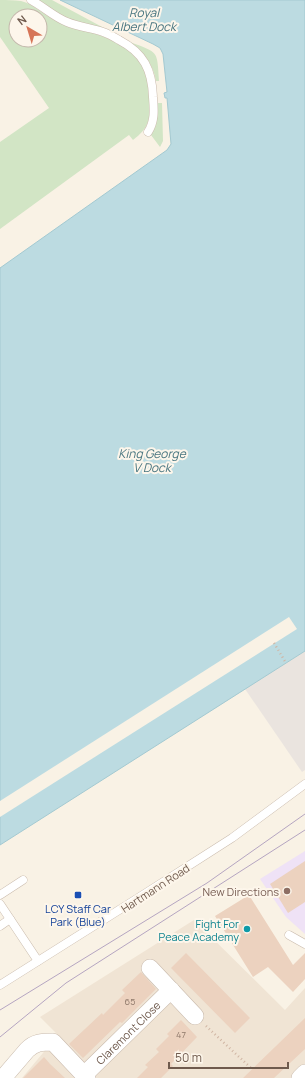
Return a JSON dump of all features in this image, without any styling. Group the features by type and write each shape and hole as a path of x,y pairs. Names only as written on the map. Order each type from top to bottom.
{"street":[{"path":"150,968 196,1016"},
{"name":"Claremont Close","path":"3,1078 27,1050 40,1042 53,1042 85,1077 171,990"},
{"path":"300,1078 305,1073"}],"lane":[{"path":"31,0 67,22 105,33 124,42 140,55 149,70 153,83 154,114 152,127 148,132"},
{"name":"Hartmann Road","path":"0,985 232,838 305,784"},
{"path":"0,895 23,880"},
{"path":"0,904 38,961"},
{"path":"0,926 10,919"},
{"path":"289,935 305,944"}],"path":[{"path":"274,643 286,663"},
{"path":"196,1016 252,1069"}],"shaded area":[{"path":"305,651 305,770 302,772 245,689"},
{"name":"New Directions","path":"305,851 305,934 286,917 260,879"},
{"path":"194,920 285,1010 305,988 305,1078 22,1078 58,1035 40,1017"}],"green space":[{"path":"0,0 16,0 26,2 36,8 8,8 8,48 48,48 48,16 66,24 103,36 126,48 136,56 145,69 148,83 150,113 148,123 142,132 133,140 129,135 0,229 0,142 49,108 0,37"},
{"path":"39,0 52,0 104,28 82,24 58,15"},
{"path":"130,42 146,48 155,54 158,63 159,81 156,81 153,69 147,59 140,50"},
{"path":"158,103 162,103 163,141 160,147 151,135 156,125"}],"water":[{"name":"King George V Dock","path":"60,0 305,0 305,651 0,845 0,268 167,150 171,144 167,98 165,98 164,93 167,92 163,54 160,48"}],"pier":[{"path":"289,617 297,629 0,817 0,801"}],"building":[{"path":"305,861 305,902 288,913 270,884"},
{"name":"Fight For Peace Academy","path":"249,895 293,965 305,953 305,979 293,992 268,967 253,977 215,916"},
{"path":"186,953 250,1018 235,1033 171,968"},
{"path":"141,972 156,989 122,1023 120,1022 83,1058 69,1044 102,1013 103,1015 125,993 122,990"},
{"path":"305,1018 305,1049 274,1078 243,1078"},
{"path":"181,1020 197,1037 171,1064 173,1066 161,1078 137,1078 148,1067 145,1065 159,1052 156,1049 169,1036 167,1034"},
{"path":"44,1057 65,1078 23,1078"}],"tram line":[{"path":"0,1010 207,883 305,814"},
{"path":"0,1037 66,983 305,830"}],"place":[{"name":"New Directions","path":"287,891"},
{"name":"LCY Staff Car Park (Blue)","path":"78,895"},
{"name":"Fight For Peace Academy","path":"247,929"}],"water label":[{"name":"Royal Albert Dock","path":"144,19"}]}
